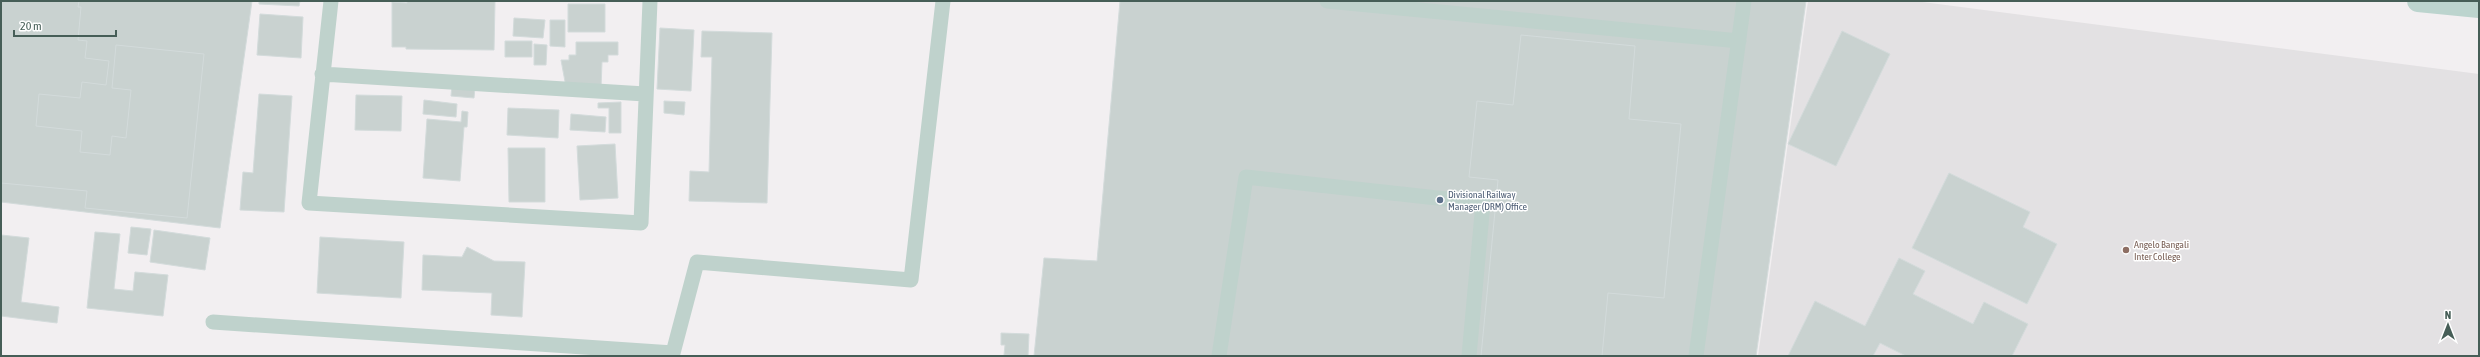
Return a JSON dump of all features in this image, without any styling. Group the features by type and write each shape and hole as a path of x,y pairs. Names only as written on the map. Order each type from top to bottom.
{"main road":[{"path":"2418,1 2479,7"}],"lane":[{"path":"331,1 322,74 310,203 641,223 645,94 650,1"},
{"path":"213,322 672,355 697,262 911,280 943,1"},
{"path":"1327,1 1739,41"},
{"path":"1696,356 1744,1"},
{"path":"322,74 645,94"},
{"path":"1219,356 1246,177 1483,203 1469,356"}],"shaded area":[{"name":"Angelo Bangali Inter College","path":"1808,1 1915,1 2479,74 2479,356 1758,356"}],"building":[{"path":"1,1 79,1 78,7 81,7 78,40 87,41 85,58 109,61 106,85 82,82 80,98 39,94 36,126 82,131 80,152 110,155 112,136 126,138 131,90 112,88 116,45 204,54 187,218 85,208 87,191 1,183"},
{"path":"1,1 252,1 220,228 1,202"},
{"path":"259,1 300,1 299,6 259,4"},
{"path":"407,1 495,1 494,50 406,49 406,47 392,47 392,2 407,3"},
{"name":"Divisional Railway Manager (DRM) Office","path":"1120,1 1806,1 1756,356 1034,356 1044,258 1097,261"},
{"path":"568,4 605,4 605,32 568,32"},
{"path":"260,14 303,17 301,58 257,55"},
{"path":"514,18 545,20 543,38 513,36"},
{"path":"550,20 565,20 565,47 550,46"},
{"path":"660,28 694,30 691,91 657,89"},
{"path":"702,31 772,33 767,203 689,201 690,171 709,172 712,57 701,57"},
{"path":"1842,31 1890,54 1836,166 1788,144"},
{"path":"1521,35 1635,46 1629,119 1681,124 1664,298 1608,293 1602,356 1481,356 1498,180 1469,177 1477,101 1513,105"},
{"path":"505,41 532,41 532,57 505,57"},
{"path":"576,42 618,42 618,55 608,55 608,62 602,62 601,88 566,87 561,60 569,60 569,55 576,55"},
{"path":"534,44 547,45 546,65 534,65"},
{"path":"452,85 475,87 474,98 451,96"},
{"path":"259,94 292,96 284,212 240,210 243,172 253,173"},
{"path":"356,95 402,96 401,131 355,130"},
{"path":"424,100 457,104 456,117 423,114"},
{"path":"664,101 685,102 684,115 664,113"},
{"path":"621,102 621,133 609,133 609,108 598,108 598,103"},
{"path":"508,108 559,110 558,138 507,135"},
{"path":"462,111 468,112 467,127 464,127 460,181 423,178 427,119 461,122"},
{"path":"571,114 606,117 605,132 570,130"},
{"path":"615,144 618,198 580,200 577,146"},
{"path":"508,148 545,148 545,202 509,202"},
{"path":"1949,173 2030,212 2023,227 2057,244 2027,304 1912,248"},
{"path":"131,227 151,229 147,255 128,253"},
{"path":"154,230 210,238 205,270 150,262"},
{"path":"95,232 120,234 114,289 133,291 135,272 168,275 163,316 87,308"},
{"path":"1,235 29,238 21,302 59,307 57,323 1,316"},
{"path":"320,237 404,242 401,298 317,293"},
{"path":"467,247 494,261 525,262 522,317 491,315 492,293 422,290 423,255 462,257"},
{"path":"1899,258 1925,271 1913,294 1973,324 1984,302 2028,324 2012,356 1906,356 1880,343 1873,356 1788,356 1815,301 1865,326"},
{"path":"1001,333 1029,334 1028,356 1004,355 1005,345 1001,345"}],"place":[{"name":"Divisional Railway Manager (DRM) Office","path":"1440,200"},
{"name":"Angelo Bangali Inter College","path":"2126,250"}]}
